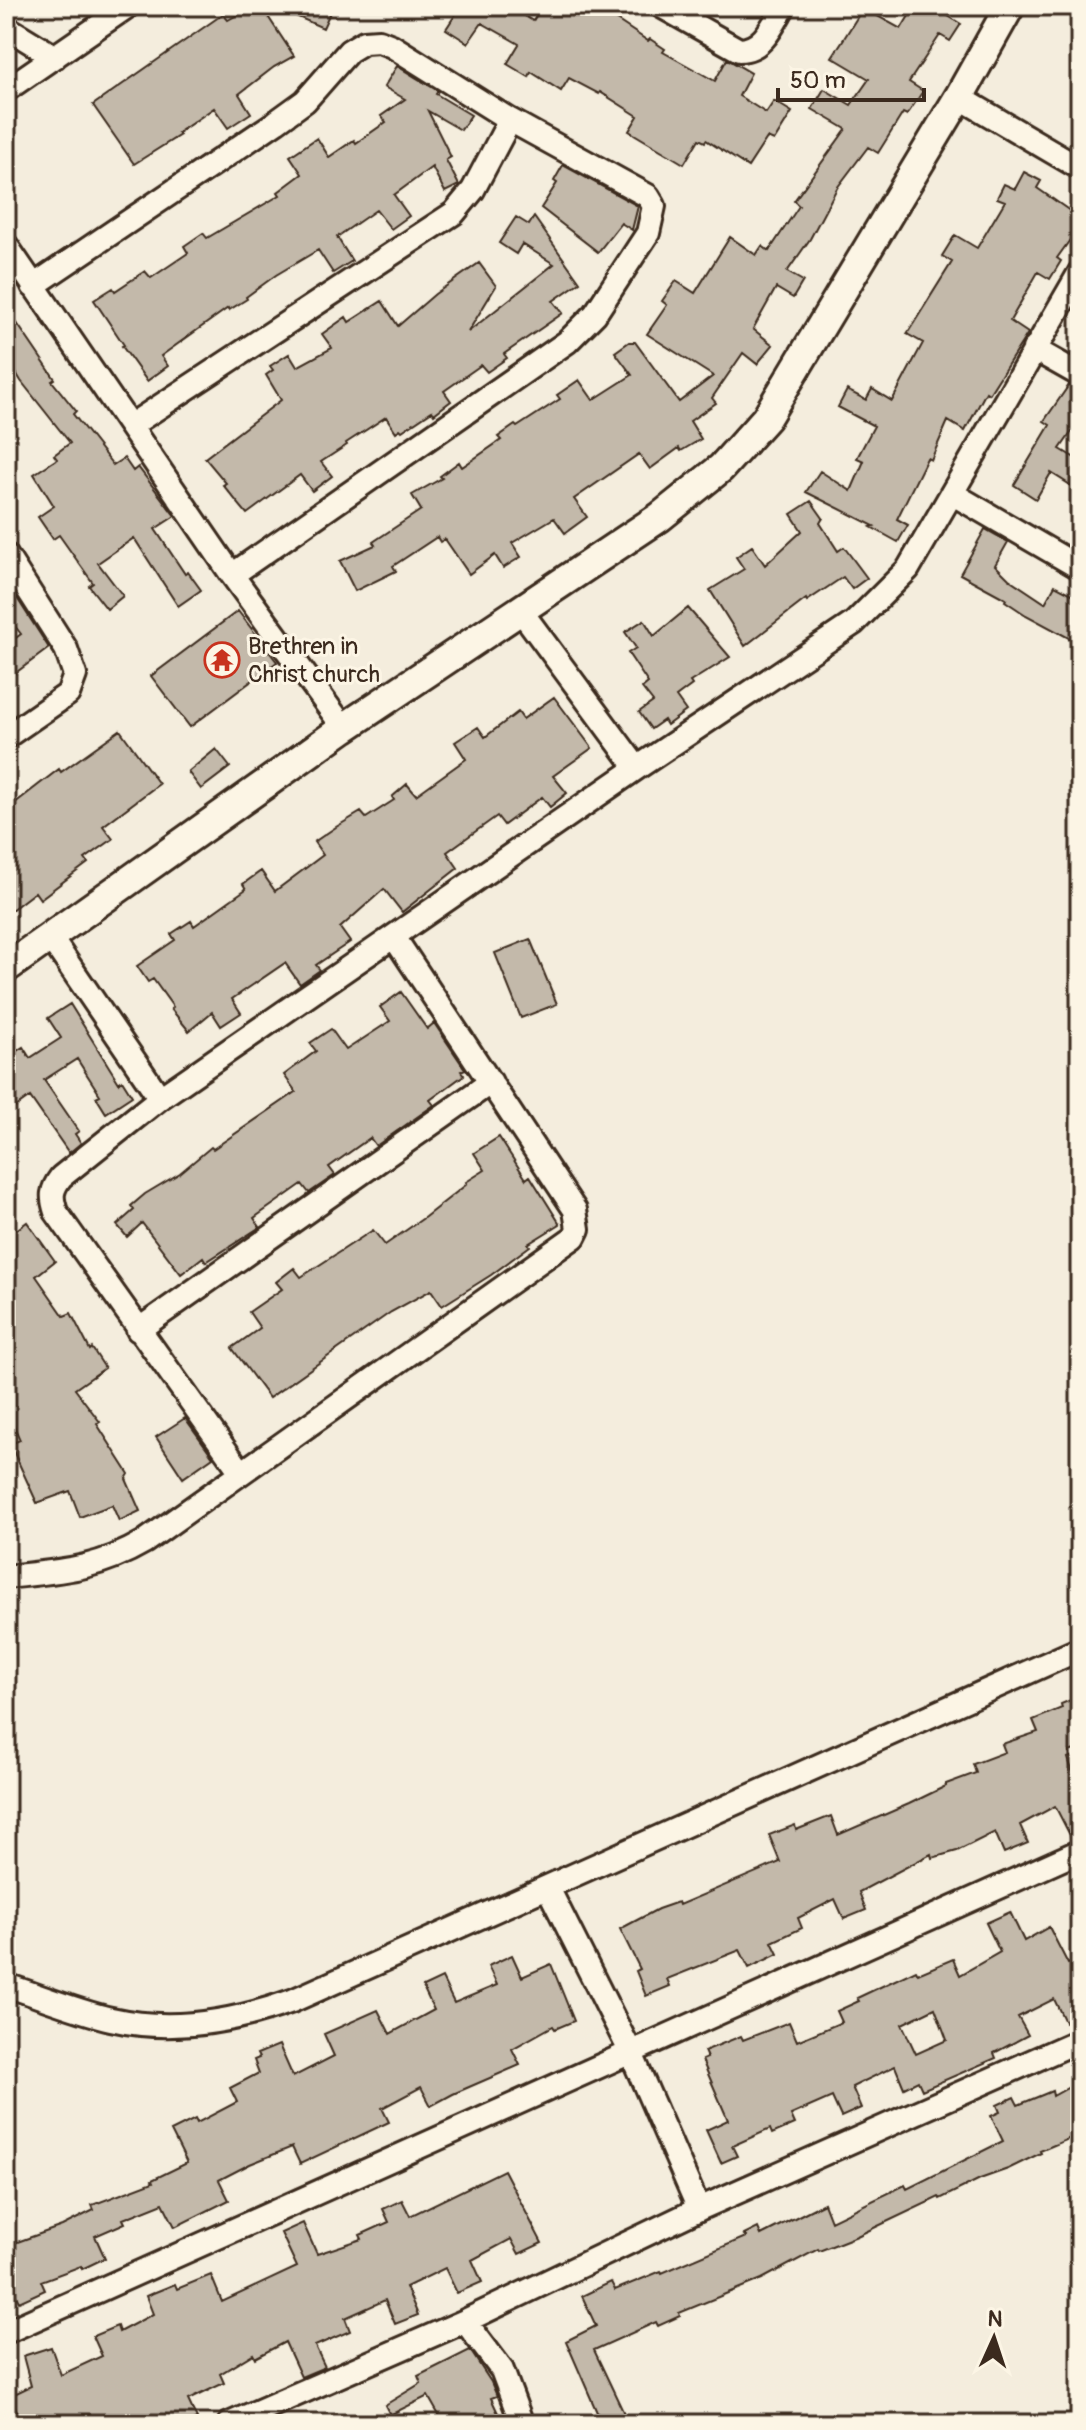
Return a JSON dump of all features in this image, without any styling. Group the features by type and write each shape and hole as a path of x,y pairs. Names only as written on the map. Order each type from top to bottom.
{"street":[{"path":"6,90 128,6"},
{"path":"661,6 739,50 750,50 758,45 784,6"},
{"path":"6,968 344,728 689,496 743,446 766,418 959,97 1010,6"},
{"path":"6,27 55,57"},
{"path":"33,286 285,115 324,82 349,51 364,42 379,41 392,46 510,120 648,196 654,206 648,233 595,314 567,342 232,575"},
{"path":"959,97 1080,168"},
{"path":"130,426 454,213 473,190 510,120"},
{"path":"6,245 232,575 344,728"},
{"path":"241,1472 56,1212 51,1198 53,1188 61,1177 160,1098 637,768 854,623 908,569 1080,272"},
{"path":"1034,349 1080,375"},
{"path":"953,494 1080,568"},
{"path":"6,555 66,649 75,675 68,694 6,737"},
{"path":"521,611 637,768"},
{"path":"50,937 160,1098"},
{"path":"6,1577 87,1568 118,1557 144,1542 574,1237 578,1220 575,1210 394,937"},
{"path":"138,1330 491,1082"},
{"path":"6,1985 109,2019 143,2025 195,2025 255,2014 292,2001 548,1888 1080,1649"},
{"path":"6,2332 1080,1851"},
{"path":"548,1888 630,2051 699,2209"},
{"path":"229,2424 465,2321 699,2209 1080,2040"},
{"path":"465,2321 502,2370 522,2424"}],"building":[{"path":"253,6 261,6 294,56 239,94 251,113 228,128 214,108 178,133 180,135 134,164 93,105 223,14 228,20"},
{"path":"273,6 333,6 323,28"},
{"path":"461,6 508,6 533,21 542,6 614,6 609,15 665,49 663,52 715,81 727,59 751,73 739,96 766,113 774,101 792,112 774,141 767,138 748,167 706,140 699,139 684,164 629,131 638,116 600,92 569,78 561,91 531,72 529,77 507,64 519,44 482,23 468,43 446,29"},
{"path":"915,6 932,6 961,24 950,41 940,35 909,82 923,91 907,115 903,113 878,153 868,147 837,188 810,239 787,272 803,281 793,298 776,288 753,329 773,345 757,364 743,353 712,398 716,403 690,421 701,439 681,451 679,448 650,469 639,454 574,499 587,517 565,533 554,518 512,543 521,557 503,568 495,555 469,574 445,539 440,542 437,537 393,566 396,571 355,591 340,561 375,545 373,542 421,510 412,495 442,478 440,476 459,462 462,467 501,440 498,437 515,425 517,427 560,399 557,395 579,380 593,400 632,375 615,352 629,342 635,342 679,402 713,376 647,334 667,305 662,301 676,281 695,293 730,237 756,255 762,246 769,251 799,206 794,201 846,129 812,109 824,89 851,105 869,79 832,57 863,8 901,29"},
{"path":"397,66 471,115 461,130 428,111 451,157 446,160 459,185 445,192 432,167 394,195 409,216 391,229 376,210 337,237 352,261 333,273 318,250 276,275 247,299 228,308 161,356 168,366 147,381 94,300 113,288 115,291 145,271 151,278 188,253 184,246 203,233 207,238 280,195 278,192 302,174 290,156 317,138 329,157 386,122 381,116 405,99 384,87"},
{"path":"563,165 638,206 632,230 621,223 598,252 541,208 557,183 554,181"},
{"path":"1024,172 1041,181 1037,188 1080,218 1080,226 1057,258 1061,261 1050,279 1038,272 1010,321 1028,333 989,394 986,392 965,431 948,421 931,460 927,458 897,519 908,525 898,542 871,527 874,526 806,492 820,471 851,491 864,461 857,458 874,426 838,407 847,390 866,400 872,389 892,401 923,343 907,334 952,262 942,256 955,235 977,248 1005,201 997,198 1004,184 1015,189"},
{"path":"516,217 529,225 534,217 580,282 553,301 563,313 504,354 507,358 487,372 481,365 444,391 451,401 434,414 432,411 396,432 386,417 321,462 332,476 312,491 300,475 247,514 205,458 281,400 266,375 273,370 270,366 289,354 297,367 332,348 322,334 346,317 349,322 382,301 398,326 435,294 479,263 496,286 468,332 554,264 522,244 516,254 499,243"},
{"path":"6,307 55,379 52,381 76,411 73,414 113,465 124,458 133,471 138,467 175,516 155,529 185,574 188,572 201,590 178,606 134,538 98,563 123,596 107,609 89,586 93,583 59,535 53,539 38,517 54,506 34,474 57,459 54,455 70,443 21,381 6,356"},
{"path":"1069,385 1080,390 1080,420 1060,449 1080,461 1080,491 1051,473 1036,499 1014,485 1050,425 1044,421"},
{"path":"811,501 823,518 820,523 838,551 844,547 867,578 852,589 843,577 806,599 745,646 710,590 744,569 736,557 752,546 765,565 802,531 791,514"},
{"path":"985,529 1008,542 995,565 1009,579 1045,603 1055,585 1080,598 1080,644 960,574"},
{"path":"6,581 49,648 6,680 6,645 21,634 6,615"},
{"path":"688,608 730,657 690,682 692,685 676,697 686,711 667,725 664,720 651,729 639,712 653,702 642,688 648,683 628,653 636,648 625,632 644,620 654,636"},
{"path":"238,611 277,662 190,727 151,676"},
{"path":"554,697 592,748 553,776 567,793 550,807 542,797 504,825 497,816 447,852 458,868 402,912 384,889 340,928 350,942 316,965 320,970 300,984 285,963 232,999 241,1013 221,1026 212,1012 189,1031 153,979 148,982 137,966 175,940 171,934 191,921 194,926 246,889 243,884 261,871 275,891 323,855 314,842 336,827 361,812 366,818 394,800 392,797 407,784 416,795 466,759 455,742 478,727 485,737 518,712 523,719"},
{"path":"120,730 159,784 103,826 113,839 85,859 88,863 40,899 35,892 6,914 6,810 59,769 61,772"},
{"path":"216,749 230,767 201,789 188,772"},
{"path":"530,939 557,1004 521,1018 495,953"},
{"path":"401,992 427,1029 434,1023 465,1069 461,1071 464,1075 430,1100 434,1105 376,1146 370,1138 329,1167 335,1175 309,1193 302,1184 254,1218 260,1227 206,1262 203,1257 181,1274 142,1223 127,1237 117,1225 134,1210 131,1206 180,1173 211,1147 213,1149 296,1092 284,1075 316,1051 310,1043 331,1029 346,1050 390,1021 380,1007"},
{"path":"70,1004 119,1083 122,1080 132,1096 106,1113 96,1097 100,1095 77,1059 44,1080 79,1131 75,1134 81,1143 69,1153 30,1097 6,1114 6,1058 23,1047 30,1058 61,1038 48,1018"},
{"path":"499,1137 526,1179 530,1176 560,1224 528,1244 530,1246 491,1275 442,1306 431,1290 391,1312 269,1398 232,1348 260,1328 249,1312 282,1289 276,1282 294,1268 301,1277 373,1230 385,1245 425,1217 485,1170 474,1153"},
{"path":"6,1218 16,1230 27,1222 55,1261 36,1276 64,1316 71,1313 90,1350 92,1348 105,1368 75,1389 100,1422 97,1424 129,1474 126,1479 140,1511 119,1521 112,1505 80,1517 70,1491 37,1503 10,1444 20,1440 6,1408"},
{"path":"185,1418 213,1457 183,1478 156,1437"},
{"path":"1080,1696 1080,1748 1069,1752 1071,1757 1068,1758 1080,1795 1080,1837 1072,1839 1055,1806 1020,1825 1028,1843 1004,1853 995,1832 957,1851 932,1858 931,1854 859,1892 866,1910 844,1919 835,1899 798,1918 802,1928 772,1942 778,1954 749,1968 740,1950 667,1979 670,1986 646,1996 636,1971 640,1969 620,1929 658,1909 678,1902 679,1905 780,1862 769,1835 795,1825 796,1830 831,1816 838,1835 976,1773 973,1764 1005,1752 1002,1744 1038,1732 1033,1720 1062,1708 1061,1704"},
{"path":"1010,1912 1024,1941 1049,1927 1068,1964 1080,1959 1080,2015 1065,2022 1054,1999 1018,2017 1028,2035 994,2053 996,2058 922,2090 918,2081 904,2088 895,2066 852,2087 861,2108 841,2117 832,2097 791,2115 795,2124 772,2134 770,2129 732,2146 737,2156 721,2163 706,2130 728,2120 702,2060 707,2058 704,2051 789,2022 797,2041 842,2022 837,2011 859,2001 857,1998 916,1970 918,1974 953,1959 960,1975 1000,1952 986,1923","holes":["935,2008 947,2040 916,2054 902,2024"]},
{"path":"512,1955 522,1977 551,1964 574,2021 555,2029 553,2026 512,2049 520,2065 431,2106 421,2087 382,2108 389,2122 300,2164 292,2147 250,2164 219,2180 229,2200 175,2227 163,2203 123,2219 125,2223 95,2236 105,2258 82,2269 81,2266 41,2281 45,2290 19,2302 6,2276 6,2246 62,2226 94,2210 92,2205 153,2182 187,2163 171,2131 195,2119 197,2123 237,2102 230,2088 259,2073 254,2060 259,2058 257,2054 279,2045 293,2077 334,2056 324,2034 378,2010 390,2034 434,2010 423,1987 442,1978 454,2003 497,1985 488,1966"},
{"path":"1080,2081 1080,2134 857,2236 818,2249 762,2279 679,2313 680,2316 658,2326 656,2322 594,2350 629,2424 602,2424 566,2341 596,2326 582,2296 611,2282 615,2290 662,2273 746,2237 744,2235 758,2228 761,2235 824,2203 831,2221 905,2185 907,2189 1003,2141 991,2116 1000,2112 997,2105 1014,2097 1018,2105 1052,2091 1053,2096"},
{"path":"504,2170 542,2243 519,2254 511,2239 472,2260 482,2282 457,2293 445,2268 406,2287 418,2315 395,2324 385,2300 345,2318 350,2331 315,2346 325,2367 301,2377 285,2342 255,2358 253,2354 220,2374 224,2383 188,2400 197,2419 187,2424 168,2424 165,2417 151,2424 23,2424 10,2396 31,2386 23,2356 51,2347 61,2375 102,2356 93,2336 117,2326 119,2332 153,2314 146,2296 175,2284 177,2289 211,2275 222,2302 297,2267 281,2233 303,2223 317,2254 362,2239 360,2235 389,2222 383,2209 402,2200 410,2216"},
{"path":"470,2350 491,2382 497,2396 491,2398 503,2424 444,2424 428,2396 390,2415 385,2405 421,2383 418,2376"}],"place":[{"name":"Brethren in Christ church","path":"222,660"}]}
